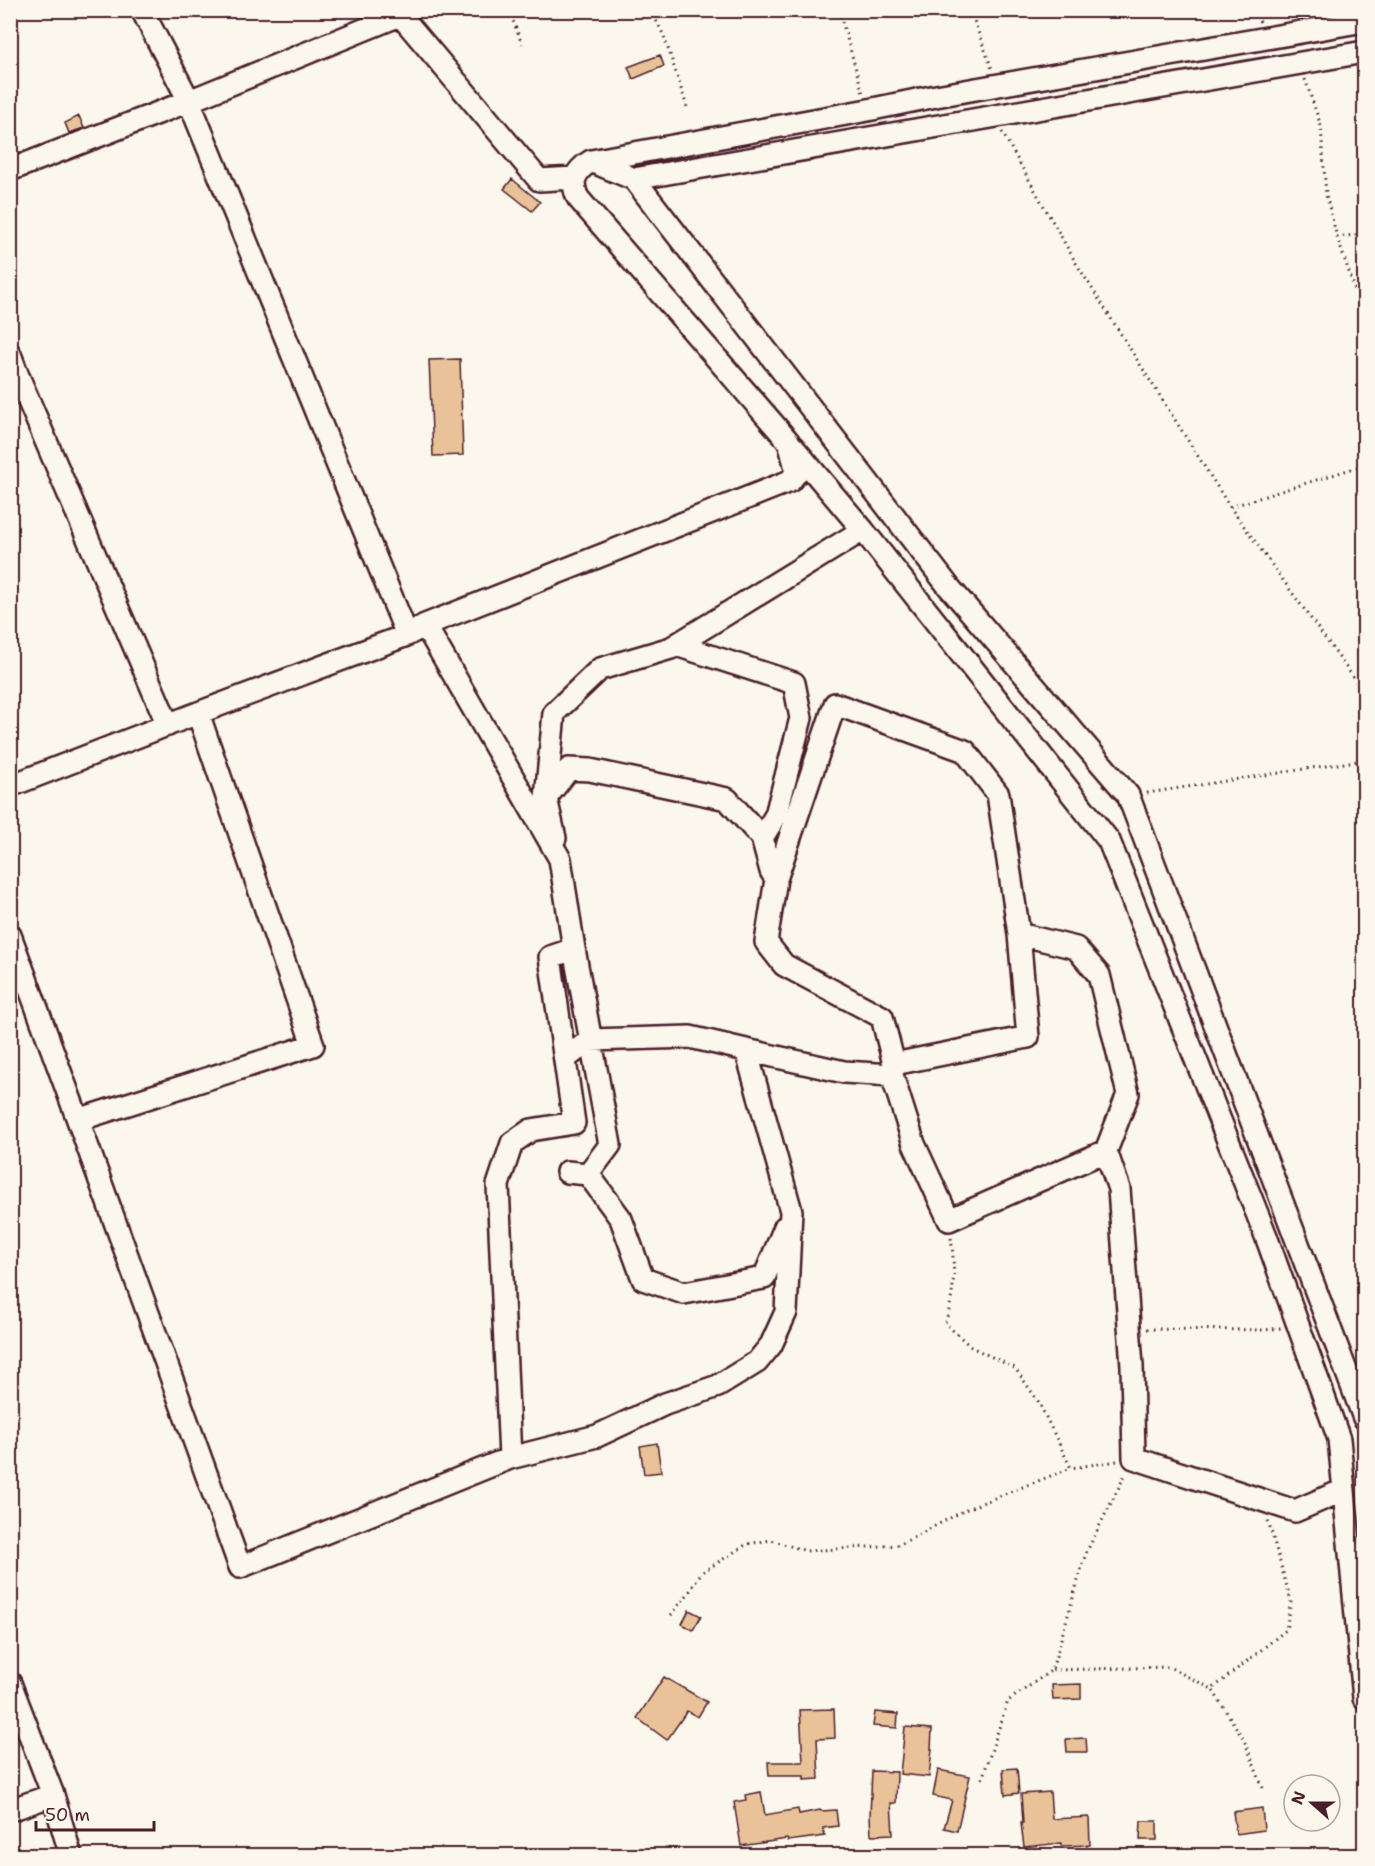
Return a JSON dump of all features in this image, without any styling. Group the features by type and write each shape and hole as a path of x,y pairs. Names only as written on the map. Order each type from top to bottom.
{"street":[{"path":"142,10 189,101 416,630 560,859"},
{"path":"10,170 189,101 398,13 539,180 574,178"},
{"path":"1365,21 998,85 591,161 574,178 572,187 578,198 863,530 1109,841 1266,1236 1339,1439 1365,1698"},
{"path":"634,179 1365,52"},
{"path":"591,161 634,179 949,587 1128,795 1365,1418"},
{"path":"10,354 14,378 168,725"},
{"path":"10,786 416,630 790,481 797,472 789,442"},
{"path":"791,1211 764,1278 684,1293 643,1279 621,1219 577,1173 610,1145 560,859 546,798 554,713 600,669 671,648 863,530"},
{"path":"676,645 794,683 801,718 776,815 762,838"},
{"path":"565,1059 590,1040 690,1037 844,1072 893,1069 1028,1037 1019,934 998,795 965,751 835,704 776,879 765,942 784,965 882,1017 893,1069 914,1144 949,1220 1106,1151"},
{"path":"78,1120 313,1045 198,713"},
{"path":"546,798 569,769 590,770 727,799 762,838 771,871 776,879"},
{"path":"1019,934 1076,948 1099,975 1128,1094 1106,1151 1119,1189 1130,1329 1134,1458 1295,1511 1344,1490"},
{"path":"10,935 240,1567 510,1458 597,1436 665,1404 718,1386 757,1362 771,1345 786,1312 791,1211 746,1050"},
{"path":"510,1458 498,1185 512,1143 531,1130 574,1123 550,957 574,949"},
{"path":"10,1683 53,1795 71,1856"},
{"path":"10,1810 53,1795"}],"path":[{"path":"509,10 522,44"},
{"path":"651,10 664,36 687,107"},
{"path":"839,10 868,110"},
{"path":"970,10 998,85"},
{"path":"1300,63 1321,126 1326,195 1337,237 1365,316"},
{"path":"993,116 1076,262 1230,507 1365,692"},
{"path":"1337,237 1365,234"},
{"path":"1230,507 1365,465"},
{"path":"1128,795 1365,760"},
{"path":"949,1220 954,1266 951,1308 945,1323 971,1347 1015,1368 1038,1401 1071,1468"},
{"path":"1130,1329 1264,1330 1298,1326"},
{"path":"670,1616 701,1573 747,1544 771,1540 806,1551 899,1545 969,1508 1071,1468 1134,1458"},
{"path":"1052,1670 1086,1553 1134,1458"},
{"path":"1212,1689 1286,1630 1292,1601 1263,1501"},
{"path":"982,1779 1008,1701 1052,1670 1170,1667 1212,1689 1244,1740 1263,1788"}],"building":[{"path":"660,55 664,66 633,79 628,67"},
{"path":"79,116 84,128 69,133 65,123"},
{"path":"512,179 540,202 532,211 504,189"},
{"path":"460,359 463,455 433,456 429,360"},
{"path":"657,1443 661,1472 644,1474 640,1446"},
{"path":"689,1610 701,1616 693,1630 682,1624"},
{"path":"664,1677 707,1702 698,1717 687,1711 667,1740 637,1718"},
{"path":"1081,1684 1081,1699 1053,1700 1052,1685"},
{"path":"834,1709 835,1738 817,1739 819,1779 804,1780 804,1776 769,1776 768,1762 803,1762 800,1710"},
{"path":"875,1712 898,1714 897,1728 873,1726"},
{"path":"905,1727 932,1729 929,1777 900,1774"},
{"path":"1086,1738 1087,1752 1067,1752 1066,1739"},
{"path":"1017,1768 1019,1793 1005,1795 1003,1769"},
{"path":"938,1770 970,1776 957,1831 944,1828 952,1800 933,1796"},
{"path":"872,1771 897,1772 896,1803 891,1803 893,1834 871,1835"},
{"path":"761,1792 765,1815 798,1809 799,1814 836,1810 838,1826 823,1828 825,1836 741,1846 734,1802 746,1800 745,1795"},
{"path":"1050,1792 1052,1819 1089,1817 1090,1845 1061,1846 1061,1843 1024,1847 1021,1794"},
{"path":"1262,1808 1264,1830 1236,1834 1233,1812"},
{"path":"1141,1821 1157,1821 1157,1840 1140,1840"}]}
